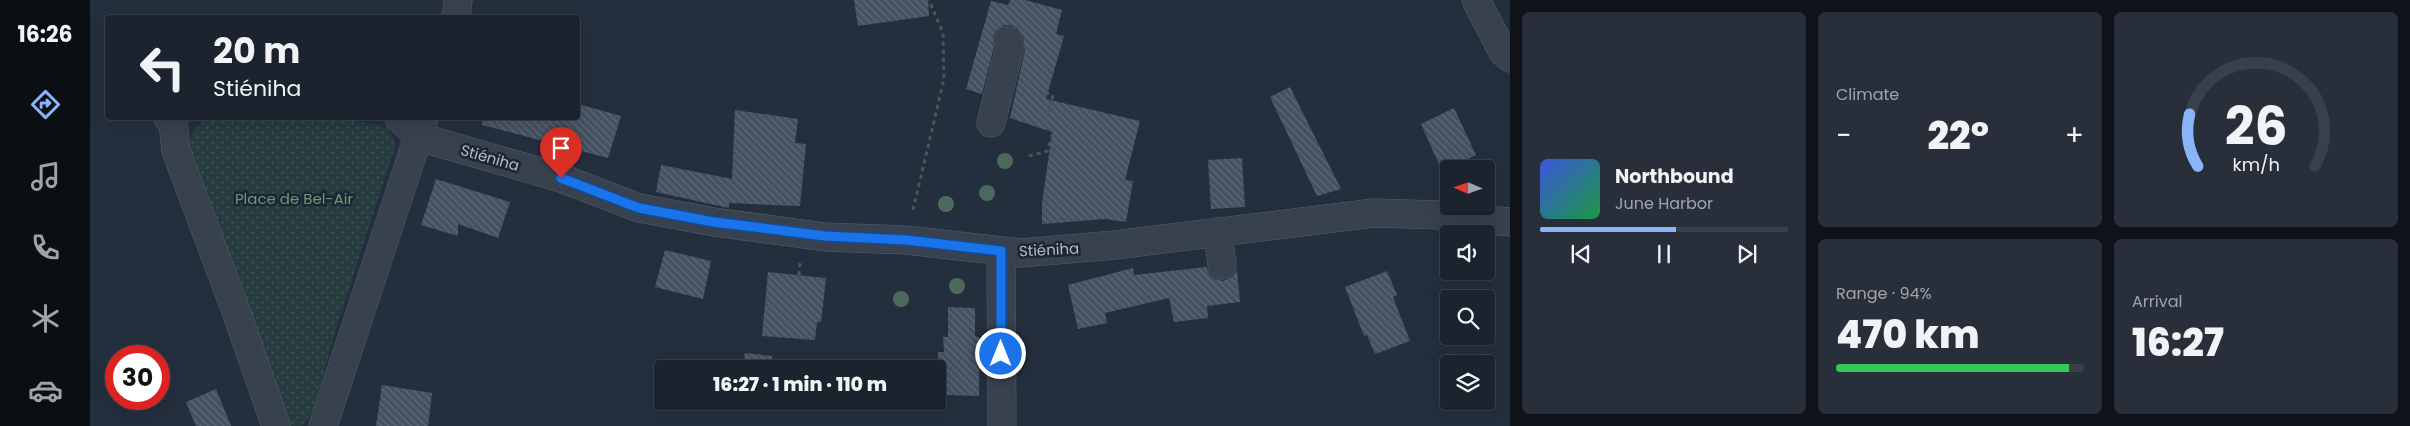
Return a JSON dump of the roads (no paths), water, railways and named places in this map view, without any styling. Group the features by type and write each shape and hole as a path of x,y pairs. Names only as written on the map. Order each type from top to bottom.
{"street":[{"path":"456,15 458,0"},
{"path":"1476,0 1503,52 1510,58"},
{"path":"991,123 1012,43"},
{"path":"174,120 176,151 237,314 276,426"},
{"name":"Stiéniha","path":"404,120 639,208 714,222 825,236 906,240 1021,253 1108,246 1374,213 1440,215 1510,222"},
{"path":"323,426 422,127"},
{"path":"1218,232 1222,265"},
{"path":"1001,251 1002,426"}],"park label":[{"name":"Place de Bel-Air","path":"294,199"}]}
